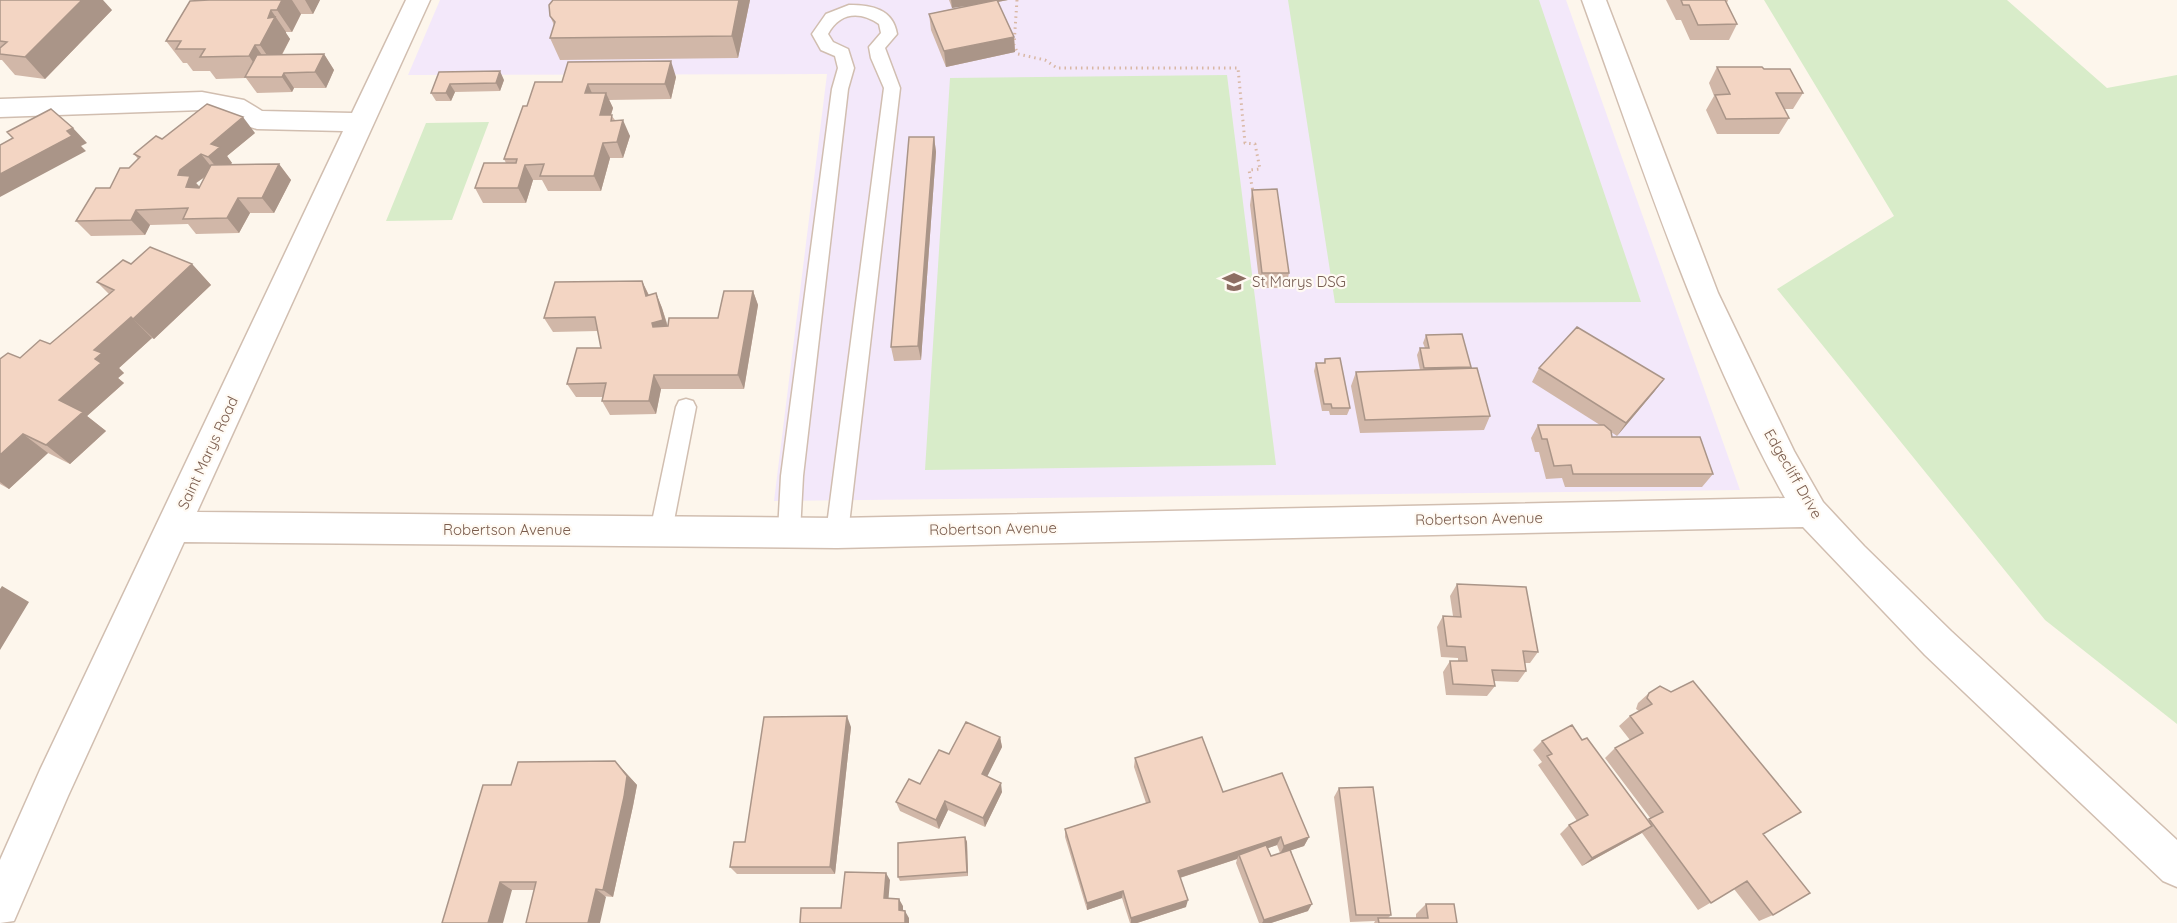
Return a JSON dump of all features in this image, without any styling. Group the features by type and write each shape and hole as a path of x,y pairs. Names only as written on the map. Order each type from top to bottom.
{"street":[{"name":"Saint Marys Road","path":"0,907 54,783 418,0"},
{"name":"Edgecliff Drive","path":"1594,0 1703,293 1782,461 1811,512 1938,643 2177,867"},
{"path":"0,108 202,101 235,106 257,120 362,122"},
{"name":"Robertson Avenue","path":"174,527 837,533 1811,512"}],"lane":[{"path":"789,532 792,476 840,89 846,68 842,53 827,46 820,34 825,22 839,13 858,9 876,13 887,22 889,34 877,48 892,88 843,469 837,533"},
{"path":"661,531 686,407"}],"path":[{"path":"1017,0 1014,45 1018,54 1045,60 1057,68 1238,68 1245,143 1255,144 1260,170 1248,170 1252,192 1263,192"}],"shaded area":[{"name":"St Marys DSG","path":"440,0 1566,0 1740,490 774,501 827,74 408,75"}],"green space":[{"path":"1288,0 1539,0 1641,302 1335,303"},
{"path":"1764,0 2007,0 2107,88 2177,75 2177,724 2045,620 1777,289 1894,216"},
{"path":"1227,75 1276,465 925,470 950,78"},
{"path":"489,122 452,220 386,221 426,123"}],"building":[{"path":"0,0 82,0 25,57 0,54 0,48 7,42 0,41"},
{"path":"282,0 277,10 271,10 268,18 275,17 260,45 255,45 249,56 200,57 205,49 176,49 181,41 166,41 190,1"},
{"path":"553,0 739,0 732,36 550,38 555,22 550,16 549,5"},
{"path":"997,0 1014,37 944,51 929,14"},
{"path":"1681,0 1725,0 1737,24 1698,25 1689,5 1683,5"},
{"path":"324,54 315,72 284,73 282,77 245,77 257,55"},
{"path":"671,61 665,84 588,84 585,93 606,93 600,115 612,115 611,121 623,120 617,142 603,143 594,176 540,176 544,164 525,165 518,188 475,188 484,163 516,163 517,159 504,159 523,106 527,106 535,82 562,82 568,62"},
{"path":"1717,67 1790,69 1803,93 1776,93 1789,118 1726,119 1715,95 1730,94"},
{"path":"500,71 496,83 450,84 446,93 431,93 439,72"},
{"path":"207,104 243,117 211,144 220,147 208,157 201,154 180,170 178,175 190,176 186,187 199,188 211,165 279,164 262,198 238,198 227,218 183,219 188,208 136,210 131,220 76,221 96,188 110,188 120,168 129,168 140,157 134,154 156,136 162,139"},
{"path":"51,109 73,128 67,131 72,136 0,174 0,145 13,138 7,132"},
{"path":"909,137 934,137 918,346 891,347"},
{"path":"1277,189 1289,273 1262,273 1252,190"},
{"path":"150,247 192,264 133,319 131,317 94,350 102,353 95,359 101,363 59,400 83,412 46,445 23,434 0,455 0,359 8,353 20,358 40,340 50,344 114,290 97,282 123,260 131,264"},
{"path":"642,281 646,296 656,293 663,320 652,323 653,327 668,326 669,318 718,318 724,291 753,291 738,375 654,375 649,401 602,401 606,383 567,384 577,348 601,348 595,317 544,318 555,282"},
{"path":"1577,327 1664,379 1626,423 1539,368"},
{"path":"1462,334 1471,367 1424,368 1420,348 1429,348 1426,335"},
{"path":"1340,358 1350,408 1332,408 1331,404 1324,404 1316,363 1325,363 1325,359"},
{"path":"1477,368 1490,416 1365,420 1356,372"},
{"path":"1538,425 1604,425 1611,431 1612,437 1700,437 1713,474 1573,474 1571,465 1554,466 1547,439 1542,439"},
{"path":"1457,584 1526,587 1538,652 1523,651 1526,671 1492,670 1495,686 1453,684 1450,661 1467,661 1465,647 1447,646 1443,616 1461,617"},
{"path":"1693,681 1801,812 1763,834 1810,893 1773,915 1747,881 1711,903 1649,819 1663,812 1615,748 1643,733 1630,716 1652,704 1647,698 1649,693 1660,686 1671,692"},
{"path":"847,716 830,867 730,867 734,842 745,842 764,717"},
{"path":"966,722 1000,737 982,774 1001,783 983,818 945,801 936,820 896,802 909,779 920,784 939,750 949,754"},
{"path":"1572,725 1582,740 1587,738 1652,826 1592,858 1569,825 1588,815 1547,756 1552,754 1542,741"},
{"path":"1202,737 1223,792 1282,773 1309,837 1284,846 1281,837 1178,871 1188,900 1131,918 1123,891 1087,903 1065,829 1150,802 1135,758"},
{"path":"615,761 627,776 624,797 603,890 596,889 588,923 526,923 536,882 500,882 488,923 442,923 483,785 511,785 518,762"},
{"path":"1373,787 1391,915 1356,915 1339,788"},
{"path":"965,837 967,872 898,877 898,843"},
{"path":"1266,845 1271,856 1290,850 1312,904 1264,920 1239,855"},
{"path":"845,872 886,873 884,898 899,899 899,910 905,911 905,923 800,923 801,908 841,908"},
{"path":"1426,904 1454,904 1457,923 1379,923 1378,918 1428,918"}],"place":[{"name":"St Marys DSG","path":"1234,282"}]}
